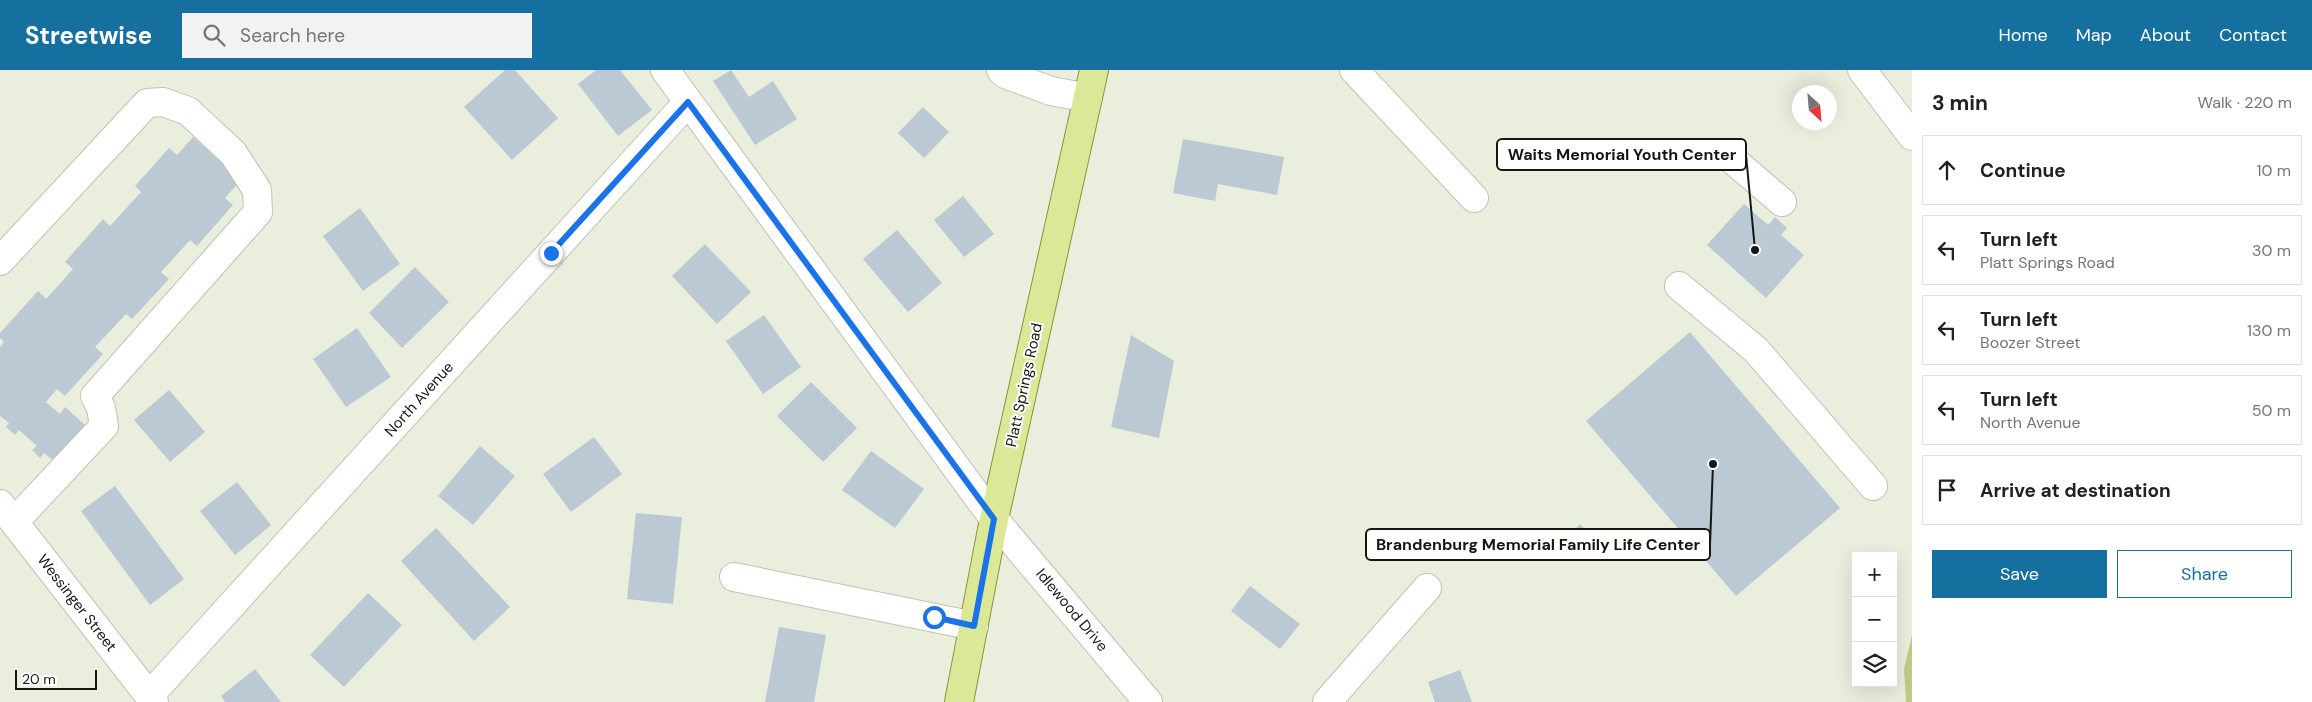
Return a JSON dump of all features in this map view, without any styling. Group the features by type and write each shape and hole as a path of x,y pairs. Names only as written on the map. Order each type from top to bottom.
{"main road":[{"name":"Platt Springs Road","path":"959,702 994,519 1094,70"}],"street":[{"name":"Idlewood Drive","path":"665,70 994,519 1148,702"},
{"path":"1001,70 1005,74 1051,91 1088,98"},
{"path":"1354,70 1474,198"},
{"path":"1862,70 1912,136"},
{"path":"0,260 147,103 163,102 188,111 233,153 257,190 258,212 95,396 101,408 104,426 7,513"},
{"name":"North Avenue","path":"152,699 688,102"},
{"path":"1727,155 1782,202"},
{"path":"1679,286 1756,350 1873,486"},
{"name":"Wessinger Street","path":"7,513 152,699"},
{"path":"734,577 974,626"},
{"path":"1327,702 1427,588"}],"green space":[{"path":"1912,635 1912,702 1906,702 1904,669"}],"building":[{"path":"505,70 515,70 558,118 512,160 464,107"},
{"path":"596,70 620,70 652,110 618,136 578,84"},
{"path":"731,70 749,97 773,81 797,119 755,145 713,81"},
{"path":"923,107 949,132 924,158 898,133"},
{"path":"193,137 241,180 225,198 233,205 197,246 190,240 161,272 169,279 132,319 126,314 95,347 103,354 65,396 57,389 46,402 60,414 65,407 85,425 53,460 44,453 40,458 32,450 37,446 19,430 15,435 6,427 9,423 0,416 0,347 4,342 0,338 0,333 38,291 46,299 73,269 65,262 103,219 110,226 141,192 135,186 169,148 177,155"},
{"path":"1183,139 1284,157 1277,195 1218,184 1215,201 1173,193"},
{"path":"963,196 994,234 964,257 934,220"},
{"path":"1744,204 1768,225 1775,217 1787,228 1781,235 1804,255 1766,298 1707,245"},
{"path":"360,208 400,264 363,291 323,236"},
{"path":"897,230 942,283 908,312 863,259"},
{"path":"705,244 751,292 717,324 672,276"},
{"path":"415,267 449,302 402,348 369,313"},
{"path":"764,315 801,367 763,394 726,341"},
{"path":"357,328 391,377 346,407 313,359"},
{"path":"1690,332 1840,508 1736,596 1586,421"},
{"path":"1131,335 1174,361 1159,438 1111,427"},
{"path":"811,382 857,428 823,462 777,416"},
{"path":"169,390 205,432 170,462 134,420"},
{"path":"594,437 622,474 571,512 543,474"},
{"path":"480,446 515,476 473,525 438,496"},
{"path":"871,451 924,489 895,528 842,490"},
{"path":"237,482 271,525 235,555 200,511"},
{"path":"115,486 184,579 150,605 81,511"},
{"path":"636,513 682,517 673,604 627,599"},
{"path":"1580,524 1593,538 1570,560 1557,547"},
{"path":"436,528 510,607 474,641 401,561"},
{"path":"1250,586 1300,624 1280,649 1231,611"},
{"path":"368,593 402,625 344,687 310,655"},
{"path":"779,627 826,635 814,702 765,702"},
{"path":"255,669 281,702 225,702 221,696"},
{"path":"1460,670 1472,702 1435,702 1428,682"}],"place":[{"name":"Waits Memorial Youth Center","path":"1755,250"},
{"name":"Brandenburg Memorial Family Life Center","path":"1713,464"}],"route":[{"path":"551,253 688,102 994,519 974,626 934,617"}]}
